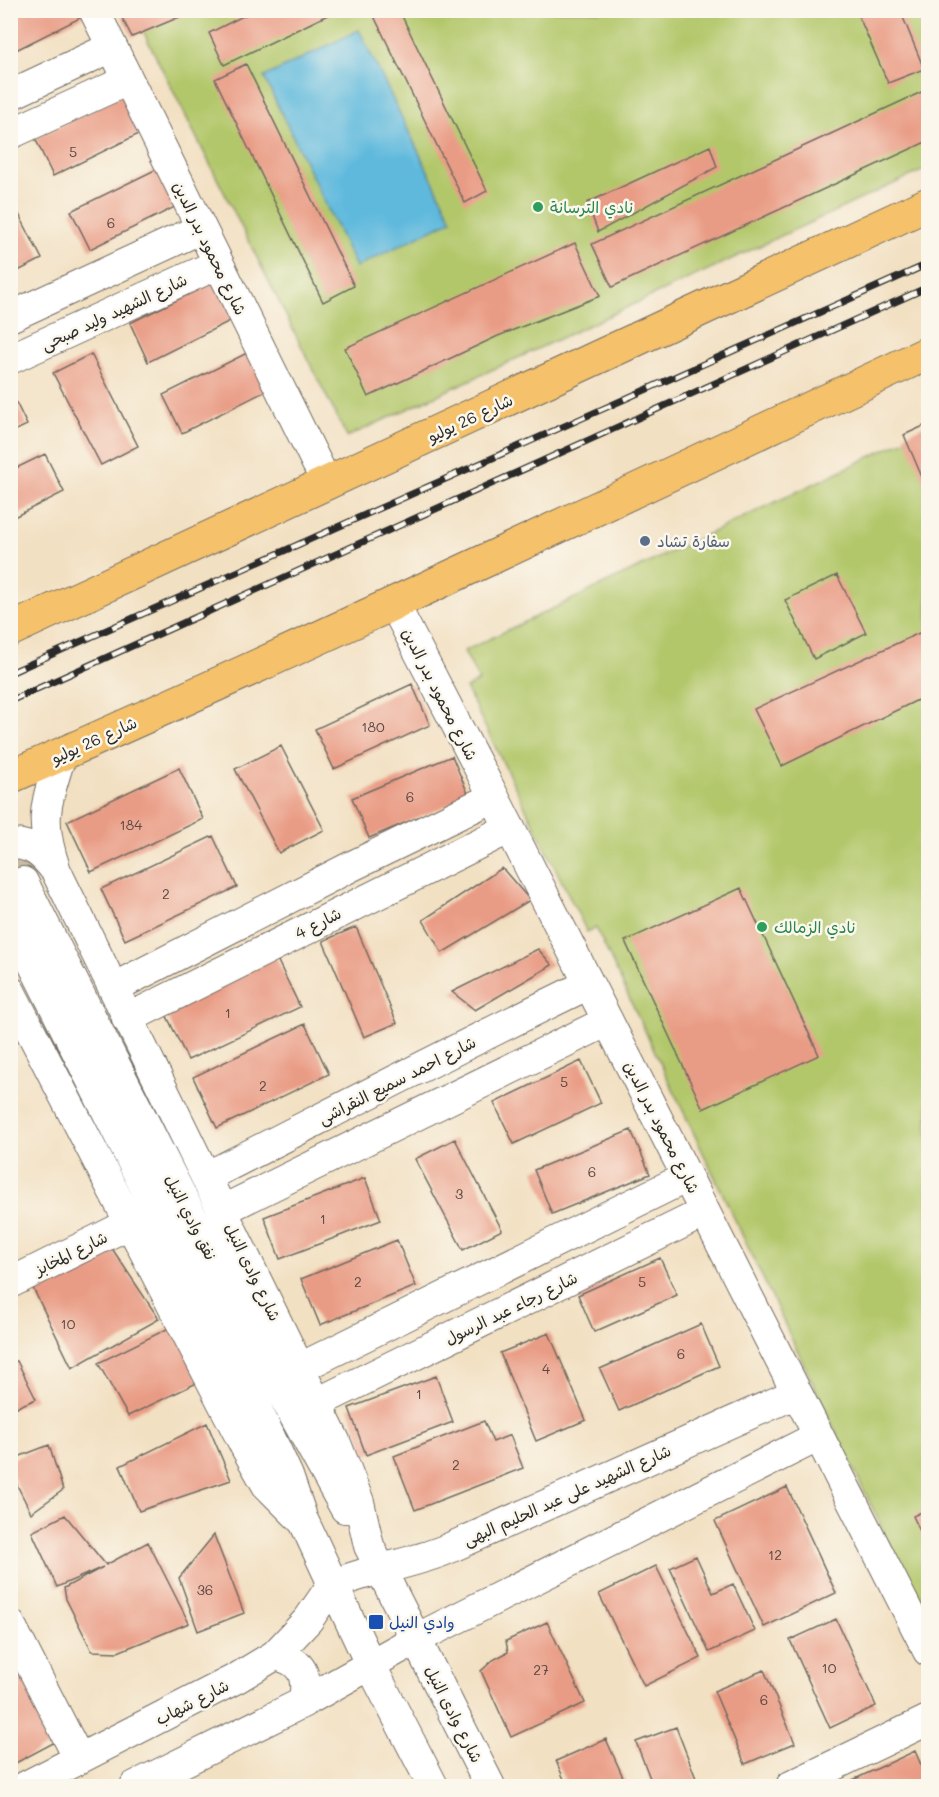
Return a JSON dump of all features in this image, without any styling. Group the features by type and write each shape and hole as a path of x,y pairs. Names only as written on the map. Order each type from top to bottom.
{"main road":[{"name":"شارع 26 يوليو","path":"10,630 928,204"},
{"name":"شارع 26 يوليو","path":"10,777 394,604 928,353"}],"street":[{"name":"شارع محمود بدر الدين","path":"94,10 327,484"},
{"path":"10,95 112,47"},
{"path":"10,134 128,80"},
{"path":"10,317 200,229"},
{"name":"شارع الشهيد وليد صبحى","path":"10,359 218,264"},
{"name":"شارع محمود بدر الدين","path":"394,604 928,1651"},
{"name":"شارع وادى النيل","path":"61,755 47,799 45,814 48,849 56,871 317,1403 359,1502 375,1557 490,1786"},
{"path":"113,988 352,866 494,797"},
{"name":"شارع 4","path":"128,1019 510,828"},
{"path":"10,844 22,843 43,853 56,871"},
{"name":"نفق وادي النيل","path":"23,882 267,1366 339,1498 375,1557"},
{"name":"نفق وادي النيل","path":"10,918 264,1424 288,1476 304,1522"},
{"name":"شارع احمد سميع النقراشى","path":"206,1176 446,1053 589,984"},
{"path":"10,991 131,1223 210,1381 267,1485 304,1522 371,1666 433,1786"},
{"path":"223,1210 608,1021"},
{"path":"358,1100 377,1135"},
{"path":"300,1368 687,1178"},
{"name":"شارع رجاء عبد الرسول","path":"317,1403 705,1212"},
{"name":"شارع المخابز","path":"10,1283 131,1223"},
{"name":"شارع الشهيد على عبد الحليم البهى","path":"333,1585 356,1574 375,1557 405,1564 444,1550 797,1393"},
{"path":"135,1786 304,1702 416,1639 819,1436"},
{"name":"شارع شهاب","path":"26,1786 237,1678 275,1655 308,1620 333,1585"},
{"path":"10,1624 79,1760"},
{"path":"275,1655 290,1659 302,1670 307,1686 304,1702"},
{"path":"791,1786 928,1720"}],"green space":[{"name":"نادي الترسانة","path":"133,11 925,11 928,21 928,168 347,437"},
{"name":"نادي الزمالك","path":"928,429 928,1625 596,928 587,932 466,688 479,681 464,651"}],"water":[{"path":"359,30 452,220 356,267 264,77"}],"building":[{"path":"10,10 84,10 86,15 10,53"},
{"path":"118,10 194,10 194,11 132,37"},
{"path":"255,10 338,10 224,65 209,33"},
{"path":"371,10 399,10 487,191 465,203"},
{"path":"856,10 900,10 924,69 888,83"},
{"path":"246,64 354,286 323,302 215,79"},
{"path":"928,89 928,141 612,287 592,244"},
{"path":"127,93 145,131 53,176 35,138"},
{"path":"710,146 717,167 598,232 587,203"},
{"path":"163,166 181,204 90,249 71,211"},
{"path":"10,197 42,259 10,275"},
{"path":"575,243 600,296 498,336 368,397 345,348"},
{"path":"222,278 240,316 148,362 130,323"},
{"path":"255,349 274,387 182,433 163,395"},
{"path":"91,354 138,446 101,465 53,373"},
{"path":"10,390 27,425 10,433"},
{"path":"928,424 928,491 904,435"},
{"path":"45,454 64,492 10,519 10,471"},
{"path":"837,575 866,633 814,659 785,600"},
{"path":"928,629 928,695 782,766 754,709"},
{"path":"412,684 430,725 334,769 315,729"},
{"path":"281,746 324,830 279,853 235,769"},
{"path":"452,756 469,796 369,838 352,798"},
{"path":"179,768 203,819 91,872 67,821"},
{"path":"213,836 237,887 125,940 101,889"},
{"path":"502,868 530,900 442,953 423,920"},
{"path":"741,888 819,1055 703,1109 625,941"},
{"path":"356,927 397,1023 364,1037 323,941"},
{"path":"538,949 552,965 475,1010 452,992"},
{"path":"276,957 300,1007 188,1060 164,1010"},
{"path":"305,1024 329,1074 217,1128 193,1077"},
{"path":"581,1061 601,1103 514,1144 494,1103"},
{"path":"631,1130 650,1174 552,1214 534,1170"},
{"path":"455,1139 502,1230 463,1250 415,1159"},
{"path":"365,1178 381,1220 280,1259 264,1217"},
{"path":"397,1240 416,1286 320,1325 301,1279"},
{"path":"111,1247 159,1319 72,1368 32,1286"},
{"path":"660,1258 677,1295 594,1332 578,1295"},
{"path":"701,1324 719,1366 619,1411 600,1369"},
{"path":"175,1325 199,1382 128,1416 98,1363"},
{"path":"549,1333 586,1420 536,1441 500,1353"},
{"path":"17,1361 36,1399 10,1410 10,1363"},
{"path":"436,1376 453,1422 366,1455 349,1408"},
{"path":"484,1421 493,1442 510,1435 523,1468 415,1510 394,1456"},
{"path":"207,1423 231,1480 139,1511 120,1466"},
{"path":"49,1445 63,1490 31,1513 10,1470 10,1460"},
{"path":"787,1487 836,1593 764,1627 715,1521"},
{"path":"928,1509 928,1548 913,1516"},
{"path":"65,1515 106,1565 148,1542 189,1623 118,1652 92,1651 66,1599 64,1588 103,1567 57,1587 32,1532"},
{"path":"214,1535 244,1613 198,1631 179,1578"},
{"path":"696,1556 713,1593 733,1584 755,1631 709,1652 670,1568"},
{"path":"656,1566 701,1658 644,1686 599,1594"},
{"path":"836,1619 876,1706 830,1728 790,1640"},
{"path":"547,1622 585,1703 511,1737 481,1671 493,1660 508,1652 506,1641"},
{"path":"19,1661 61,1739 10,1766 10,1666"},
{"path":"764,1670 795,1743 745,1764 714,1691"},
{"path":"676,1727 699,1786 653,1786 636,1742"},
{"path":"606,1739 627,1786 567,1786 556,1761"},
{"path":"915,1751 928,1786 840,1786"}],"tunnel":[{"path":"10,858 23,882"}],"railway":[{"path":"10,673 928,264"},
{"path":"10,701 928,287"}],"place":[{"name":"نادي الترسانة","path":"538,207"},
{"name":"سفارة تشاد","path":"645,541"},
{"name":"نادي الزمالك","path":"762,927"},
{"name":"وادي النيل","path":"376,1622"}]}
